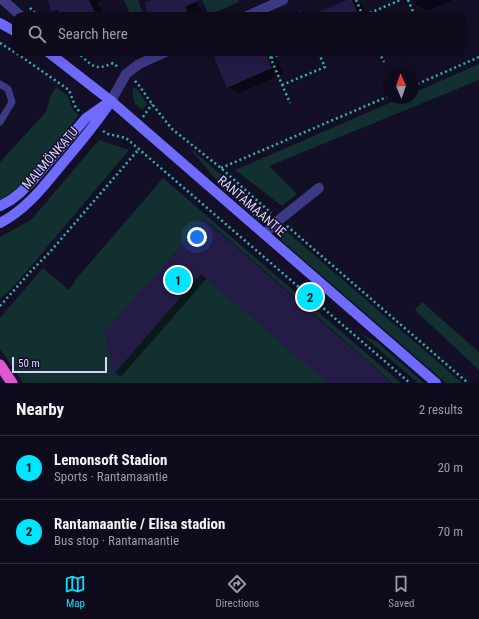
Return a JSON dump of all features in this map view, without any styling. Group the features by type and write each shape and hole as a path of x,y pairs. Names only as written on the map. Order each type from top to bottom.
{"highway":[{"path":"0,365 12,383"}],"main road":[{"path":"0,23 12,30"},
{"name":"RANTAMAANTIE","path":"53,56 111,100 436,383"},
{"name":"MALMÖNKATU","path":"0,206 11,200 29,184 86,118 111,100"},
{"name":"MALMÖNKATU","path":"0,223 18,212 42,188 95,125 111,100"}],"street":[{"path":"3,0 16,12"},
{"path":"256,12 283,0"},
{"name":"MALMÖNKATU","path":"111,100 126,74 139,64 157,56"},
{"path":"264,234 319,188"}],"lane":[{"path":"0,84 8,89 12,102 0,122"}],"path":[{"path":"356,0 361,12"},
{"path":"372,12 400,0"},
{"path":"408,0 413,12"},
{"path":"0,43 12,50"},
{"path":"20,56 69,90 75,106 86,118"},
{"path":"275,56 270,58 290,103"},
{"path":"282,85 325,67 320,56"},
{"path":"381,56 384,62"},
{"path":"419,83 479,58"},
{"path":"221,168 383,99"},
{"path":"95,125 108,134 126,138 410,383"},
{"path":"0,306 49,253 139,149"}],"green space":[{"path":"124,0 138,0 142,12 129,12"},
{"path":"202,0 238,0 239,2 216,12 208,12"},
{"path":"479,64 479,80 269,166 297,194 282,206 235,170 387,104 419,104 419,90"},
{"path":"56,87 67,95 73,110 79,115 30,177 17,190 0,200 0,162 46,112 51,95"},
{"path":"133,87 139,91 147,104 142,110 134,100"},
{"path":"99,140 129,150 15,285 0,299 0,237 31,220"},
{"path":"191,150 267,214 267,218 263,221 258,220 223,188"},
{"path":"163,178 401,383 23,383 0,349 0,318 43,268 69,290 77,278"},
{"path":"284,229 462,383 446,383 282,241 282,232"},
{"path":"422,302 479,352 479,370 415,310"},
{"path":"360,333 377,342 424,383 418,383"}],"building":[{"path":"48,0 89,0 95,12 58,12 58,10 51,12"},
{"path":"153,0 200,0 185,7 188,12 147,12 145,3"},
{"path":"347,0 352,0 357,12 318,12"},
{"path":"267,56 272,68 227,88 214,57"},
{"path":"204,219 392,383 327,383 201,274 114,374 104,333"}],"place":[{"name":"Lemonsoft Stadion","path":"178,280"},
{"name":"Rantamaantie / Elisa stadion","path":"310,297"}]}
